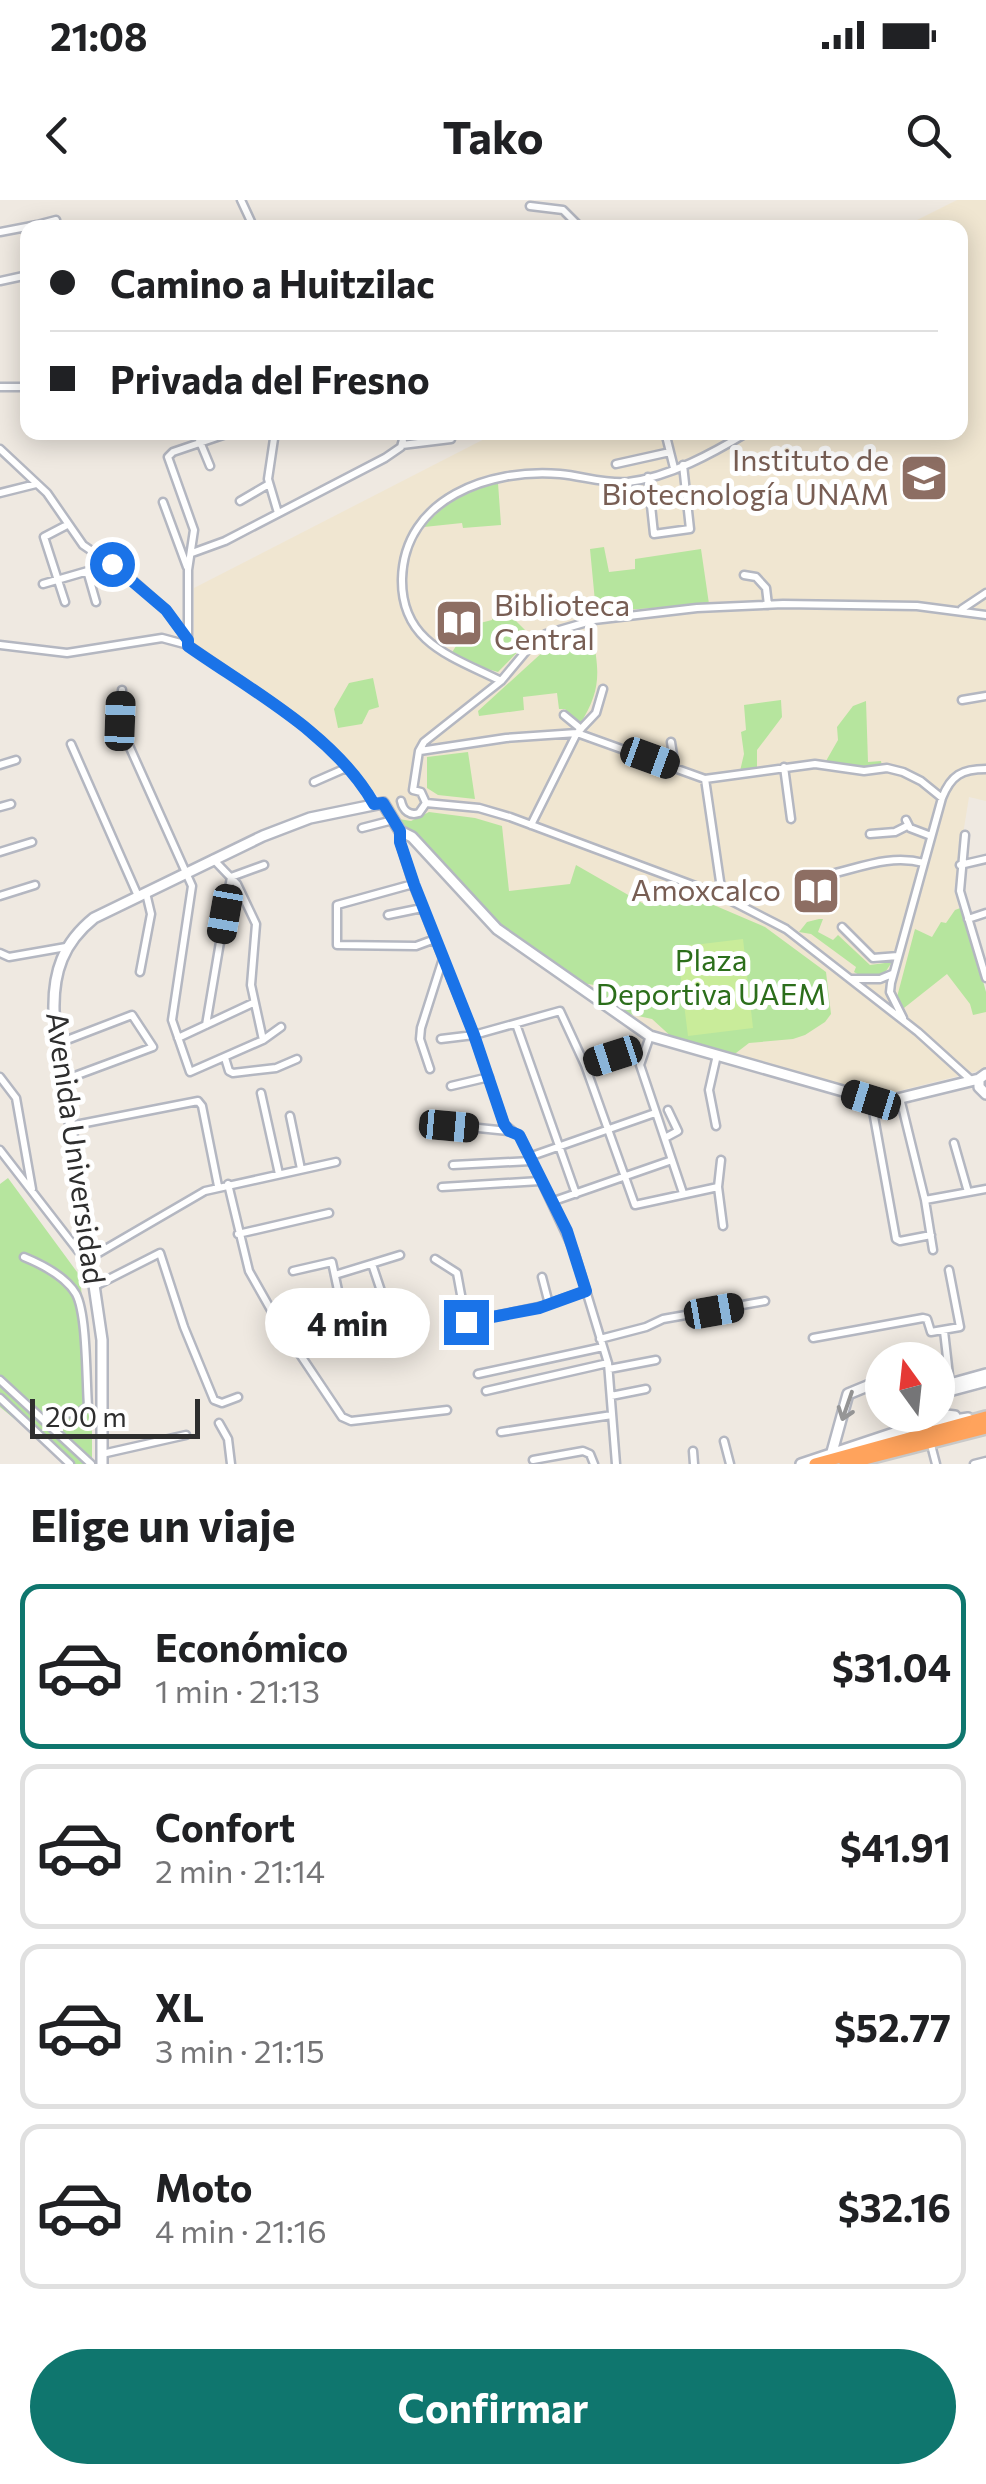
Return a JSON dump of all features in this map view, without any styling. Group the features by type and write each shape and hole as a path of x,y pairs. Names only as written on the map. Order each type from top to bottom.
{"highway":[{"path":"815,1464 986,1416"},
{"path":"845,1464 986,1428"}],"street":[{"path":"530,206 563,210 573,220"},
{"path":"199,440 210,466"},
{"path":"188,643 188,570 194,526 168,457 209,440"},
{"path":"274,440 269,484 278,513"},
{"path":"402,445 403,440"},
{"path":"192,553 225,541 385,458 402,445 443,440"},
{"path":"667,440 674,468"},
{"path":"501,680 427,643 414,627 406,609 403,572 411,536 423,520 453,494 486,480 556,474 626,482 683,465 732,440"},
{"path":"0,449 38,483 83,544 166,610 188,643 310,732 497,929 650,1036 871,1100 900,1098 979,1077"},
{"path":"616,464 670,452"},
{"path":"648,477 654,534 690,529 683,465"},
{"path":"0,493 38,483"},
{"path":"240,502 269,484"},
{"path":"163,502 188,570"},
{"path":"65,602 44,535 67,525"},
{"path":"43,584 112,564"},
{"path":"88,574 96,602"},
{"path":"744,575 756,577 766,588 768,605"},
{"path":"961,610 986,593"},
{"path":"412,790 419,751 438,729 501,680 532,644 546,634 594,620 697,608 917,606 986,615"},
{"path":"0,645 67,653 162,638 188,643"},
{"path":"531,825 580,731 596,713 603,689"},
{"path":"122,690 122,730 192,886 172,1005 172,1020 190,1072 282,1028"},
{"path":"962,700 986,696"},
{"path":"564,715 580,731 705,779 816,764 864,771 895,769 921,781 942,798"},
{"path":"419,751 580,731"},
{"path":"671,742 675,768"},
{"path":"71,744 151,918 140,972"},
{"path":"0,765 16,760"},
{"path":"784,767 791,820"},
{"path":"314,782 346,768"},
{"path":"904,1020 890,992 893,973 942,798 956,774 986,768"},
{"path":"705,779 722,896"},
{"path":"401,802 412,790 421,792 426,803"},
{"path":"401,802 407,812 415,814 426,803"},
{"path":"0,953 9,957 66,947 94,918 213,859 310,818 401,802"},
{"path":"426,803 478,808 722,896 786,928 979,1077"},
{"path":"0,807 11,804"},
{"path":"362,828 393,820"},
{"path":"870,834 895,832 906,823 931,836"},
{"path":"400,831 400,842 422,908 509,1131"},
{"path":"965,835 960,891 986,978"},
{"path":"0,852 32,842"},
{"path":"817,876 905,858 924,863"},
{"path":"960,864 986,858"},
{"path":"213,859 231,877 256,924 253,1004 263,1040"},
{"path":"231,877 264,865"},
{"path":"206,1025 231,877"},
{"path":"414,884 337,905 337,945 416,946 436,940"},
{"path":"0,896 35,886"},
{"path":"388,916 422,908"},
{"path":"968,919 986,913"},
{"path":"842,927 873,958 898,956"},
{"name":"Avenida Universidad","path":"66,947 53,988 102,1340 102,1459"},
{"path":"430,1069 420,1038 442,962"},
{"path":"850,979 880,979 893,973"},
{"path":"178,1038 253,1004"},
{"path":"441,1039 474,1035 560,1011 585,1065 636,1206 718,1187"},
{"path":"59,1043 132,1016 153,1046 64,1080"},
{"path":"516,1024 576,1194"},
{"path":"650,1036 640,1060 683,1193"},
{"path":"716,1126 709,1090 717,1055"},
{"path":"585,1065 613,1056"},
{"path":"225,1058 228,1071 233,1074 276,1068 297,1060"},
{"path":"0,1077 16,1098 32,1191"},
{"path":"451,1086 488,1077"},
{"path":"979,1077 979,1087 986,1093"},
{"path":"261,1094 278,1174"},
{"path":"900,1098 933,1250"},
{"path":"871,1100 897,1241 931,1236"},
{"path":"70,1126 198,1101 218,1186"},
{"path":"665,1138 678,1131 668,1110"},
{"path":"453,1165 530,1159 655,1112"},
{"path":"290,1116 301,1170"},
{"path":"449,1126 519,1135 567,1231 608,1366 616,1464"},
{"path":"954,1143 968,1192"},
{"path":"0,1150 78,1252 90,1258 218,1186 336,1162"},
{"path":"552,1202 672,1160"},
{"path":"721,1160 718,1187 723,1226"},
{"path":"3,1171 11,1164"},
{"path":"442,1186 541,1181"},
{"path":"228,1184 249,1271 275,1317 346,1420 447,1410"},
{"path":"925,1200 986,1189"},
{"path":"238,1234 328,1213"},
{"path":"95,1286 160,1253 214,1400 222,1403 238,1397"},
{"path":"335,1275 400,1255"},
{"path":"24,1256 42,1264 71,1288 80,1306 88,1406 79,1413 52,1414 45,1420"},
{"path":"435,1258 456,1273 466,1322 549,1304 586,1291"},
{"path":"275,1317 309,1309 339,1295 332,1262 293,1271"},
{"path":"348,1349 388,1338 383,1297 372,1264"},
{"path":"813,1338 922,1318 928,1321 931,1332 960,1327 949,1270"},
{"path":"542,1277 549,1304"},
{"path":"478,1374 602,1343 664,1319 765,1301"},
{"path":"944,1330 945,1342"},
{"path":"486,1391 656,1360"},
{"path":"955,1387 986,1378"},
{"path":"0,1380 91,1464"},
{"path":"832,1452 848,1394 865,1387"},
{"path":"611,1396 646,1389"},
{"path":"0,1398 70,1464"},
{"path":"502,1432 612,1415"},
{"path":"801,1464 915,1426 986,1416"},
{"path":"955,1417 968,1418"},
{"path":"219,1423 228,1439 231,1464"},
{"path":"102,1459 186,1435"},
{"path":"724,1441 730,1464"},
{"path":"930,1441 936,1464"},
{"path":"693,1450 694,1464"},
{"path":"533,1460 583,1452 590,1454 594,1464"},
{"path":"974,1464 986,1461"}],"shaded area":[{"path":"957,200 986,200 986,801 969,797 954,890 986,1002 986,1069 875,1097 653,1035 502,931 322,735 194,644 194,588 482,440 968,440 968,220 917,220"}],"green space":[{"path":"498,483 501,525 463,528 462,523 424,527 457,499"},
{"path":"604,547 609,572 635,569 635,559 701,549 709,604 596,612 590,549"},
{"path":"495,612 513,618 532,637 498,672 451,654 461,638 468,637 472,625 492,620"},
{"path":"592,634 597,681 580,724 565,709 559,709 557,693 523,697 524,710 479,716 478,711 557,639 565,643 576,635"},
{"path":"373,678 379,707 369,710 362,724 338,728 334,709 349,683"},
{"path":"781,700 782,717 757,750 757,769 740,771 744,754 741,732 746,730 744,705"},
{"path":"866,701 868,762 881,761 882,767 870,769 826,761 838,740 837,727 853,706"},
{"path":"468,752 475,799 438,795 427,788 427,757"},
{"name":"Plaza Deportiva UAEM","path":"429,812 502,826 509,891 570,884 576,865 644,904 695,897 765,927 826,972 831,1014 805,1035 749,1043 736,1053 724,1054 675,1040 652,1019 629,1014 616,1006 594,985 576,982 505,930 473,901 399,819 411,821"},
{"path":"963,907 986,992 986,1012 973,1015 970,1004 947,974 904,1008 897,997 915,929 932,937 941,922 946,923 955,910"},
{"path":"823,919 818,932 833,940 838,935 870,965 892,962 884,974 861,976 854,972 856,967 811,934 799,932 807,922"},
{"path":"743,939 753,1028 688,1036 677,947"},
{"path":"8,1178 80,1276 92,1410 92,1464 69,1464 0,1407 0,1184"}],"place":[{"name":"Instituto de Biotecnología UNAM","path":"924,478"},
{"name":"Biblioteca Central","path":"459,623"},
{"name":"Amoxcalco","path":"816,891"}],"route":[{"path":"112,564 166,610 188,640 188,646 328,748 363,785 374,804 383,803 400,831 414,884 474,1035 504,1124 519,1135 567,1231 586,1291 539,1308 466,1322"}]}
